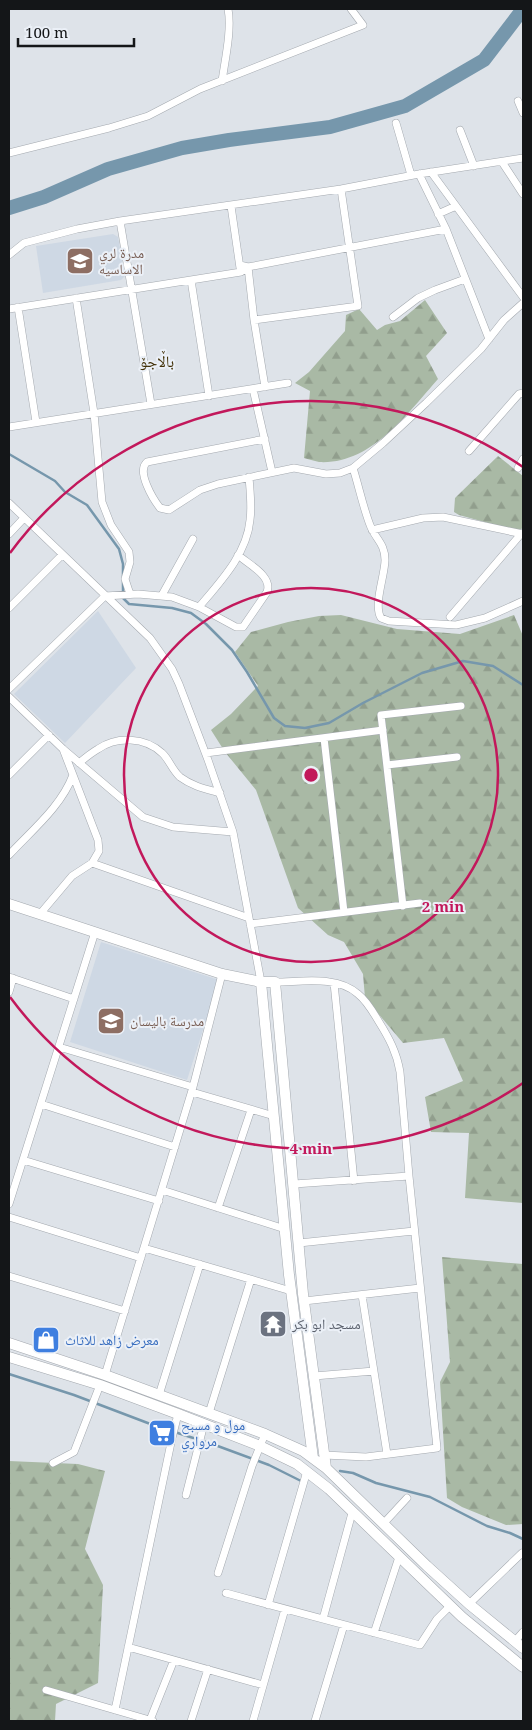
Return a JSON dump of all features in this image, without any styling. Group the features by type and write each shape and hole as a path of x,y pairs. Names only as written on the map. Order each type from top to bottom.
{"street":[{"path":"222,81 228,9"},
{"path":"9,154 148,116 200,89 363,25 351,9"},
{"path":"518,100 523,113"},
{"path":"396,123 415,174 446,229 489,340"},
{"path":"460,130 474,166"},
{"path":"9,255 24,243 77,229 523,158"},
{"path":"502,162 523,194"},
{"path":"431,172 523,297"},
{"path":"254,320 358,306 341,188"},
{"path":"231,206 241,268"},
{"path":"438,214 456,206"},
{"path":"120,221 151,404"},
{"path":"9,309 191,280 241,268 446,229"},
{"path":"248,267 264,387"},
{"path":"393,317 418,298 465,279"},
{"path":"191,280 210,396"},
{"path":"76,298 94,413 102,502 111,525 130,556 125,579 130,594"},
{"path":"265,439 147,462 143,469 151,493 160,508 172,510 206,487 249,477 294,468 333,474 353,468 383,444 426,404 489,340 504,320 522,306"},
{"path":"18,307 36,422"},
{"path":"9,426 288,383"},
{"path":"253,389 272,472"},
{"path":"470,451 520,394 523,393"},
{"path":"518,468 523,459"},
{"path":"353,468 372,530 380,540 384,552 385,565 378,610 379,615 383,619 456,625 486,618 523,601"},
{"path":"200,607 220,582 238,555 245,540 250,521 249,477"},
{"path":"9,504 150,638 162,653 179,684 206,753 233,832 261,982 291,1291 306,1361 314,1376 326,1468"},
{"path":"372,530 423,518 442,517 522,534 450,617"},
{"path":"9,534 24,518"},
{"path":"162,595 193,539"},
{"path":"9,608 62,555"},
{"path":"9,688 105,596 130,594 162,595 200,607 236,627 243,627 267,592 268,583 266,578 238,555"},
{"path":"9,697 63,749 143,818 173,827 233,832"},
{"path":"403,906 382,715 461,706"},
{"path":"206,753 383,730"},
{"path":"9,775 49,735"},
{"path":"324,738 344,912"},
{"path":"80,763 99,747 123,740 135,739 150,743 164,754 170,766 180,777 197,787 220,793"},
{"path":"40,914 72,876 92,863 99,851 98,840 63,749"},
{"path":"387,765 457,756"},
{"path":"9,855 59,801 73,775"},
{"path":"92,863 250,921 420,904"},
{"path":"9,904 222,974 261,982 334,983 353,990 363,998 394,1048 400,1072 414,1231 437,1448 366,1458 324,1455"},
{"path":"9,1204 95,932"},
{"path":"105,1375 193,1090 222,974"},
{"path":"9,992 11,978 74,999"},
{"path":"275,982 302,1273 313,1458"},
{"path":"334,983 354,1181"},
{"path":"59,1047 274,1116"},
{"path":"41,1104 175,1147"},
{"path":"218,1208 251,1110"},
{"path":"278,1156 291,1154"},
{"path":"22,1160 159,1201"},
{"path":"294,1184 409,1176"},
{"path":"162,1190 285,1229"},
{"path":"9,1217 141,1258"},
{"path":"299,1243 414,1231"},
{"path":"144,1248 291,1291"},
{"path":"159,1395 200,1264"},
{"path":"289,1275 302,1273"},
{"path":"9,1276 124,1311"},
{"path":"209,1413 251,1279"},
{"path":"304,1301 420,1288"},
{"path":"362,1295 387,1454"},
{"path":"9,1343 105,1375 288,1443 326,1468 469,1604 523,1648"},
{"path":"46,1368 48,1356"},
{"path":"9,1357 46,1368 98,1390 178,1414 203,1429 290,1460 307,1470 324,1484 450,1606 523,1667"},
{"path":"314,1376 374,1370"},
{"path":"53,1464 74,1452 98,1390"},
{"path":"120,1721 118,1711 128,1647 178,1414"},
{"path":"186,1495 203,1429"},
{"path":"218,1573 252,1466 265,1434"},
{"path":"268,1604 307,1470"},
{"path":"383,1524 406,1498"},
{"path":"323,1619 352,1513"},
{"path":"469,1604 522,1553"},
{"path":"374,1633 399,1557"},
{"path":"226,1593 420,1646 437,1620 460,1595"},
{"path":"252,1721 285,1609"},
{"path":"315,1721 344,1625"},
{"path":"515,1641 523,1632"},
{"path":"128,1647 263,1684"},
{"path":"46,1690 152,1721 174,1660"},
{"path":"191,1721 208,1669"}],"shaded area":[{"name":"مدرة لري الاساسیه","path":"113,234 118,237 125,276 121,280 43,293 36,246"},
{"path":"98,611 136,668 65,743 14,694"},
{"path":"101,942 219,980 187,1080 70,1042"}],"green space":[{"path":"425,300 447,333 426,356 438,379 386,435 371,446 355,455 338,461 319,462 304,458 310,391 295,383 309,372 345,331 346,315 359,309 377,330 385,325 400,321"},
{"path":"498,456 523,476 523,528 517,531 454,512 455,498"},
{"path":"341,615 397,629 460,634 514,615 523,636 523,1203 465,1198 469,1133 431,1132 425,1097 463,1081 444,1038 403,1043 365,998 363,974 344,942 328,935 298,908 256,790 225,752 211,730 231,714 258,686 235,652 251,632 319,616"},
{"path":"442,1257 523,1264 523,1524 506,1525 462,1507 447,1498 440,1382 450,1362"},
{"path":"9,1461 78,1464 105,1471 85,1549 103,1585 98,1683 56,1704 55,1721 9,1721"}],"waterway":[{"path":"9,208 44,197 108,169 182,148 330,127 405,106 484,60 523,9"},
{"path":"9,454 55,481 65,492 87,505 119,549 123,564 123,576"},
{"path":"123,582 123,598 129,604 172,608 191,613 206,624 232,650 274,718 285,726 305,728 329,723 363,703 422,673 463,661 493,666 523,685"},
{"path":"9,1374 215,1445 269,1465 301,1481"},
{"path":"340,1471 353,1473 376,1483 430,1497 487,1526 523,1539"}],"place":[{"name":"مدرة لري الاساسیه","path":"80,261"},
{"name":"مدرسة بالیسان","path":"111,1021"},
{"name":"مسجد ابو بكر","path":"273,1324"},
{"name":"معرض زاهد للاثاث","path":"46,1340"},
{"name":"مول و مسبح مرواري","path":"162,1433"}],"district":[{"name":"باڵاجۆ","path":"157,361"}]}
